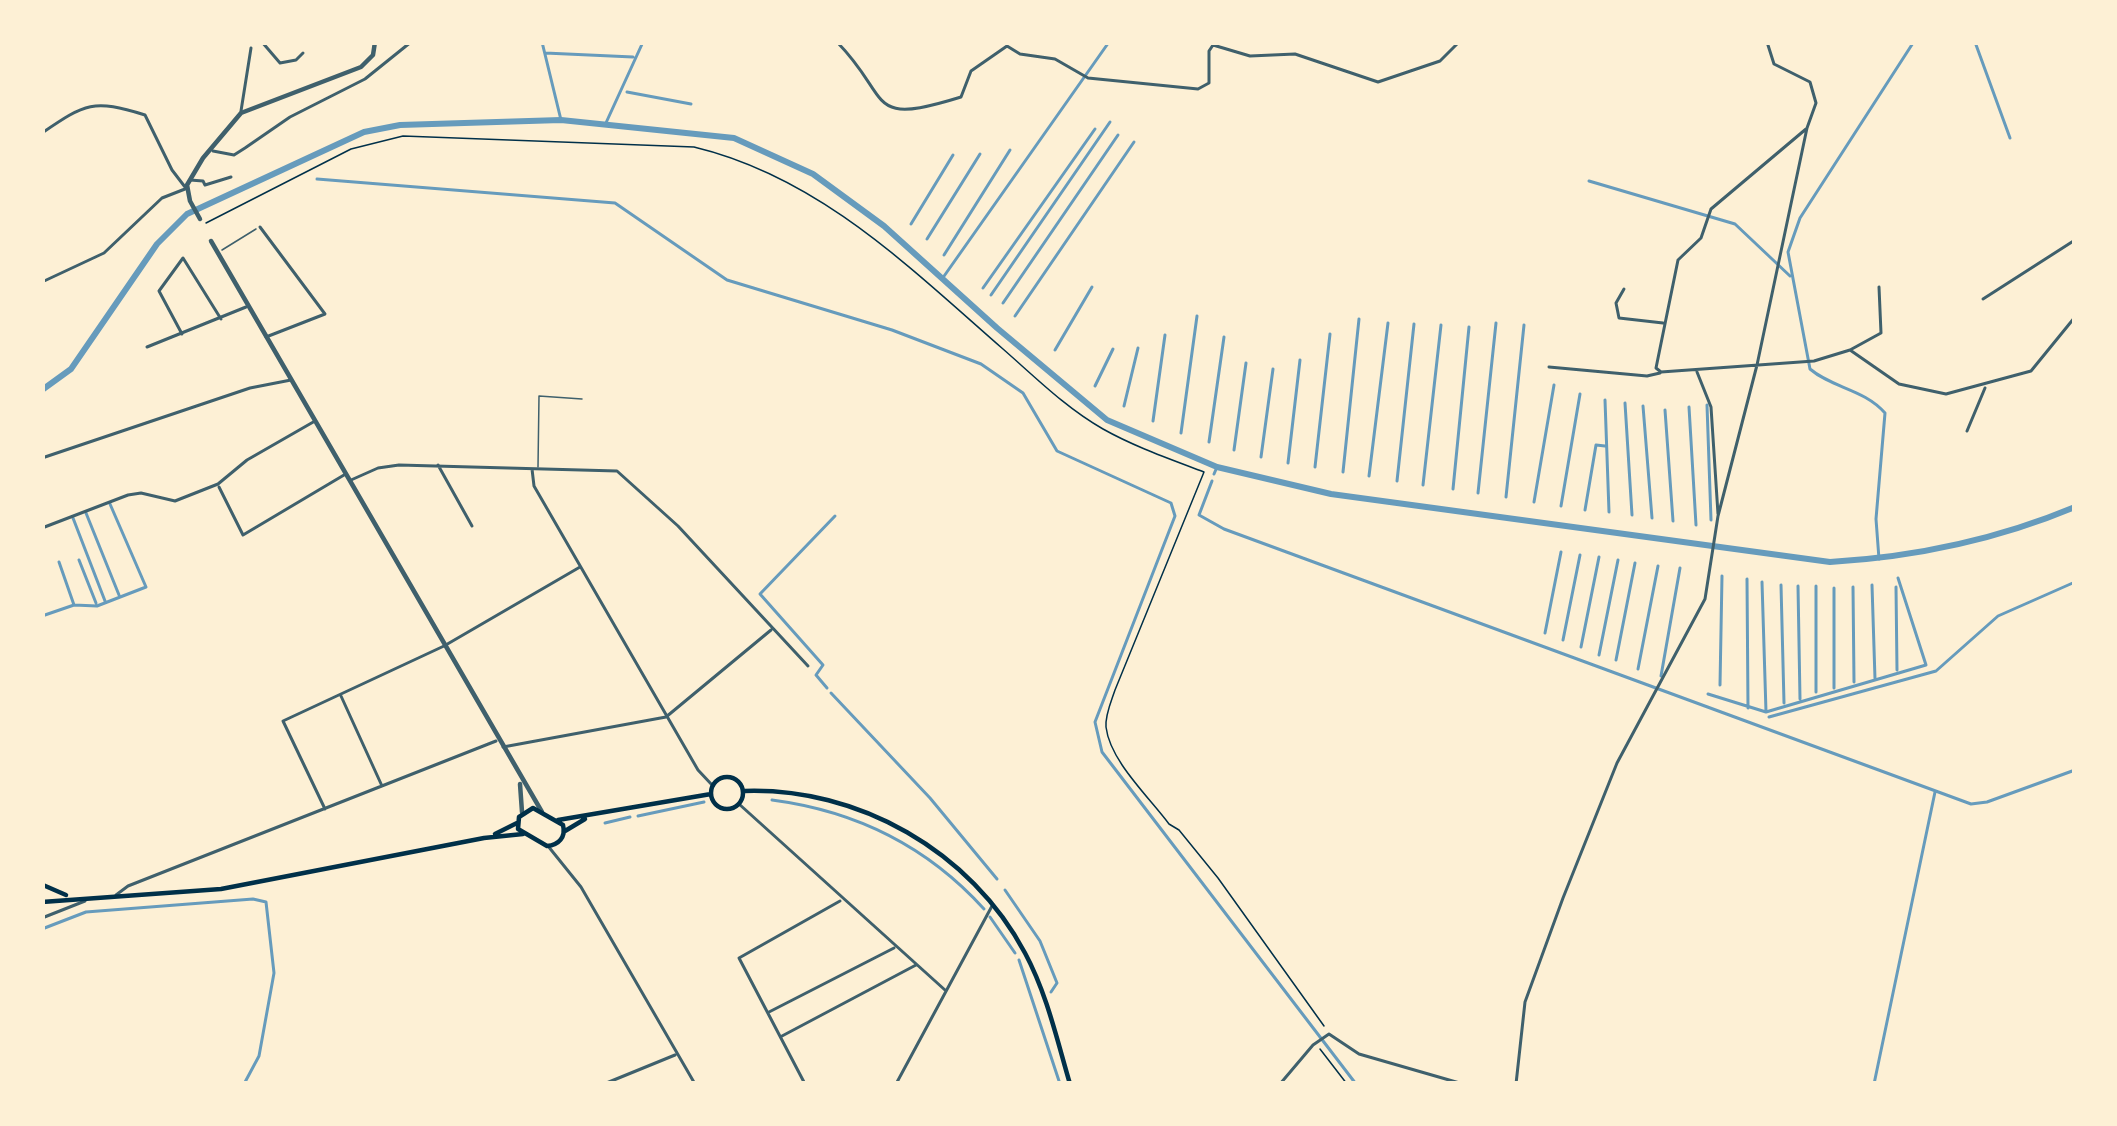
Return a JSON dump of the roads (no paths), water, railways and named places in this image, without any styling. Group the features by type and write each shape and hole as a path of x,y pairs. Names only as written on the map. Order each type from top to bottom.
{"main road":[{"path":"484,838 517,823 522,812 533,808 559,820 598,814 712,790 728,777 740,783 740,804 724,809 714,802 712,790"},
{"path":"743,791 818,797 878,817 932,847 993,904 1018,940 1039,983 1070,1084"},
{"path":"78,897 43,884 42,902 221,889 484,838 523,834 547,845 558,843 575,822 598,814"},
{"path":"559,820 565,831"},
{"path":"517,823 523,834"}],"street":[{"path":"262,42 280,63 296,60 303,53"},
{"path":"42,282 104,253 148,209 183,189 241,113 361,68 373,55 375,42"},
{"path":"209,150 234,154 290,117 365,79 411,42"},
{"path":"838,42 878,99 896,111 961,97 971,71 1007,46 1030,57 1055,59 1084,77 1198,89 1209,83 1208,51 1216,45 1250,56 1295,53 1378,82 1440,61 1459,42"},
{"path":"1718,516 1816,104 1814,87 1774,64 1766,42"},
{"path":"241,113 251,48"},
{"path":"42,133 85,105 146,115 201,221"},
{"path":"1661,372 1656,368 1678,260 1701,238 1711,208 1807,128"},
{"path":"190,179 210,185 231,177"},
{"path":"260,227 325,314 266,337"},
{"path":"1983,299 2075,240"},
{"path":"211,241 542,812"},
{"path":"182,334 159,291 183,258 220,319"},
{"path":"1549,367 1647,376 1814,362 1850,350 1881,332 1879,287"},
{"path":"1624,290 1616,303 1618,319 1664,323"},
{"path":"147,347 248,306"},
{"path":"1850,350 1899,384 1946,394 2031,371 2075,318"},
{"path":"1516,1084 1529,990 1608,784 1699,613 1712,564 1718,516 1712,407 1697,372"},
{"path":"42,458 250,388 291,380"},
{"path":"1967,431 1987,385"},
{"path":"42,528 141,493 175,501 218,484 247,460 315,421"},
{"path":"218,484 243,535 347,478 378,469 438,464 610,469 622,473 678,526 808,666"},
{"path":"438,464 472,526"},
{"path":"535,467 535,486 712,790"},
{"path":"325,809 284,721 444,646 580,567"},
{"path":"502,748 666,717 772,629"},
{"path":"340,693 382,788"},
{"path":"111,898 128,886 498,740"},
{"path":"516,773 524,801 522,812"},
{"path":"740,804 945,990"},
{"path":"547,845 581,887 695,1084"},
{"path":"42,917 92,898"},
{"path":"805,1084 741,956 842,900"},
{"path":"896,1084 993,904"},
{"path":"766,1013 895,947"},
{"path":"781,1037 916,965"},
{"path":"1280,1084 1327,1035 1359,1054 1463,1084"},
{"path":"604,1084 677,1054"}],"lane":[{"path":"218,253 260,227"},
{"path":"535,467 539,396 582,399"}],"waterway":[{"path":"542,42 561,120"},
{"path":"605,125 643,42"},
{"path":"942,279 1109,42"},
{"path":"1910,42 1949,42"},
{"path":"1975,42 2010,138"},
{"path":"1879,559 1876,519 1885,413 1810,369 1788,252 1800,218 1913,43"},
{"path":"545,53 633,57"},
{"path":"627,92 691,104"},
{"path":"42,390 71,369 157,244 187,214 364,132 400,125 561,120 734,138 813,174 884,226 1107,420 1217,467 1331,494 1830,562 1955,545 2075,507"},
{"path":"991,295 1110,122"},
{"path":"983,288 1095,129"},
{"path":"1003,303 1118,135"},
{"path":"1015,316 1134,142"},
{"path":"944,255 1010,150"},
{"path":"927,239 980,154"},
{"path":"911,224 953,155"},
{"path":"317,179 615,203 727,280 892,330 981,364 1023,393 1057,451 1171,503 1175,516 1095,722 1102,752 1356,1084"},
{"path":"1589,181 1735,224 1790,276"},
{"path":"1055,350 1092,287"},
{"path":"1181,433 1197,316"},
{"path":"1343,472 1359,319"},
{"path":"1369,476 1388,323"},
{"path":"1478,493 1496,323"},
{"path":"1397,481 1414,324"},
{"path":"1423,485 1441,325"},
{"path":"1506,497 1524,325"},
{"path":"1453,489 1469,327"},
{"path":"1315,467 1330,334"},
{"path":"1153,421 1165,335"},
{"path":"1209,442 1224,337"},
{"path":"1124,406 1138,348"},
{"path":"1095,386 1113,349"},
{"path":"1288,463 1300,360"},
{"path":"1234,450 1246,363"},
{"path":"1261,457 1273,369"},
{"path":"1534,502 1554,385"},
{"path":"1561,506 1580,394"},
{"path":"1605,400 1609,512"},
{"path":"1625,403 1632,515"},
{"path":"1707,405 1711,520"},
{"path":"1643,406 1652,518"},
{"path":"1689,407 1696,525"},
{"path":"1665,410 1673,521"},
{"path":"1585,510 1596,445 1605,446"},
{"path":"1214,474 1217,467"},
{"path":"1212,481 1199,515 1224,529 1971,804 2075,770"},
{"path":"42,616 74,605 97,606 146,587 110,504"},
{"path":"86,513 119,595"},
{"path":"827,688 816,675 823,665 760,594 835,516"},
{"path":"73,518 105,601"},
{"path":"1545,633 1561,552"},
{"path":"1563,640 1580,555"},
{"path":"1581,647 1599,557"},
{"path":"79,560 96,603"},
{"path":"1599,655 1618,560"},
{"path":"59,562 74,605"},
{"path":"1616,660 1635,563"},
{"path":"1638,669 1658,566"},
{"path":"1661,676 1680,568"},
{"path":"1720,685 1722,576"},
{"path":"1708,694 1766,712 1926,665 1898,578"},
{"path":"1747,579 1748,708"},
{"path":"1762,582 1766,712"},
{"path":"1769,717 1936,671 1998,616 2075,582"},
{"path":"1781,585 1784,703"},
{"path":"1872,585 1875,679"},
{"path":"1798,586 1800,699"},
{"path":"1816,586 1816,692"},
{"path":"1853,587 1854,682"},
{"path":"1896,587 1897,670"},
{"path":"1834,588 1834,688"},
{"path":"831,693 930,798 997,879"},
{"path":"1874,1084 1935,792"},
{"path":"772,800 833,813 888,835 939,867 984,909"},
{"path":"638,816 704,802"},
{"path":"605,823 630,817"},
{"path":"1005,890 1040,941 1057,983 1051,992"},
{"path":"42,929 86,912 253,899 266,902 274,973 259,1056 244,1084"},
{"path":"990,917 1015,953"},
{"path":"1019,960 1060,1084"}]}
